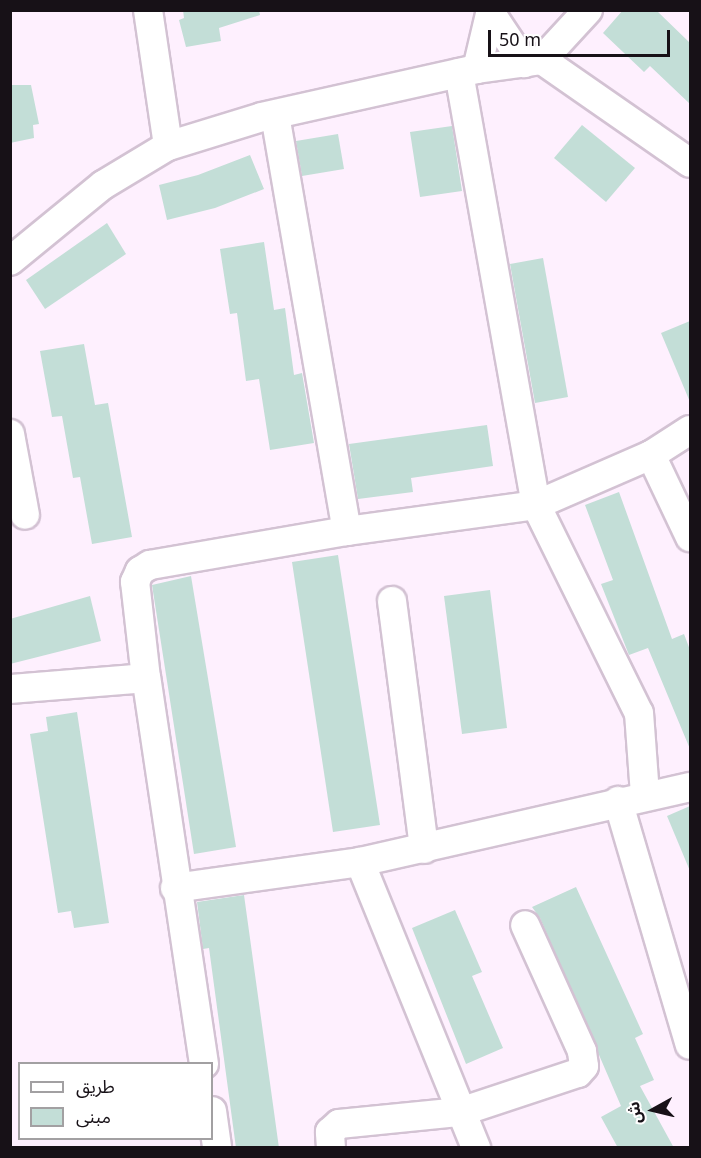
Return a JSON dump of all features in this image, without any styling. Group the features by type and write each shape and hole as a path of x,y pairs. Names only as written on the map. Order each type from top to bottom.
{"street":[{"path":"148,10 168,146"},
{"path":"10,261 103,185 168,146 275,115 468,71 533,61 588,10"},
{"path":"645,795 639,713 536,505 468,71 492,13 533,61 690,163"},
{"path":"275,115 347,531"},
{"path":"204,1062 175,888 146,678 135,582 140,571 150,565 347,531 536,505 651,455 690,430"},
{"path":"10,434 25,514"},
{"path":"651,455 690,537"},
{"path":"392,601 423,849"},
{"path":"10,689 146,678"},
{"path":"175,888 360,861 423,849 618,801 690,787"},
{"path":"618,801 690,1045"},
{"path":"360,861 476,1148"},
{"path":"331,1148 330,1132 339,1124 460,1112 578,1073 584,1066 582,1051 525,925"},
{"path":"213,1117 218,1148"}],"building":[{"path":"183,10 259,10 260,15 219,28 221,41 186,47 179,20 184,18"},
{"path":"623,10 656,10 690,43 690,104 650,66 644,72 603,33"},
{"path":"10,85 31,85 39,124 33,125 34,138 10,143"},
{"path":"582,125 635,168 606,202 554,158"},
{"path":"452,126 462,191 420,197 410,132"},
{"path":"338,134 344,169 302,176 296,141"},
{"path":"250,155 264,189 215,208 167,220 159,185 198,175"},
{"path":"107,223 126,254 45,309 26,280"},
{"path":"264,242 274,310 285,308 294,375 302,373 314,443 270,450 259,379 246,381 237,313 230,314 220,249"},
{"path":"543,258 568,397 535,403 510,264"},
{"path":"690,321 690,402 661,333"},
{"path":"84,344 95,405 108,403 132,537 92,544 80,477 73,478 62,416 52,417 40,351"},
{"path":"487,425 493,466 411,478 413,492 358,499 349,444"},
{"path":"619,492 672,639 684,634 690,650 690,749 648,648 629,655 601,584 613,580 585,505"},
{"path":"338,555 380,825 333,832 292,562"},
{"path":"191,576 236,847 194,854 152,585"},
{"path":"490,590 507,728 462,734 444,596"},
{"path":"90,596 101,641 10,664 10,619"},
{"path":"77,712 109,923 74,928 71,911 58,913 30,734 48,731 46,717"},
{"path":"690,806 690,871 667,816"},
{"path":"576,887 643,1034 635,1038 654,1080 640,1086 674,1148 618,1148 601,1117 621,1106 540,918 532,907"},
{"path":"244,895 279,1148 236,1148 209,948 203,949 197,902"},
{"path":"455,910 482,972 472,976 503,1048 466,1064 412,928"}]}
